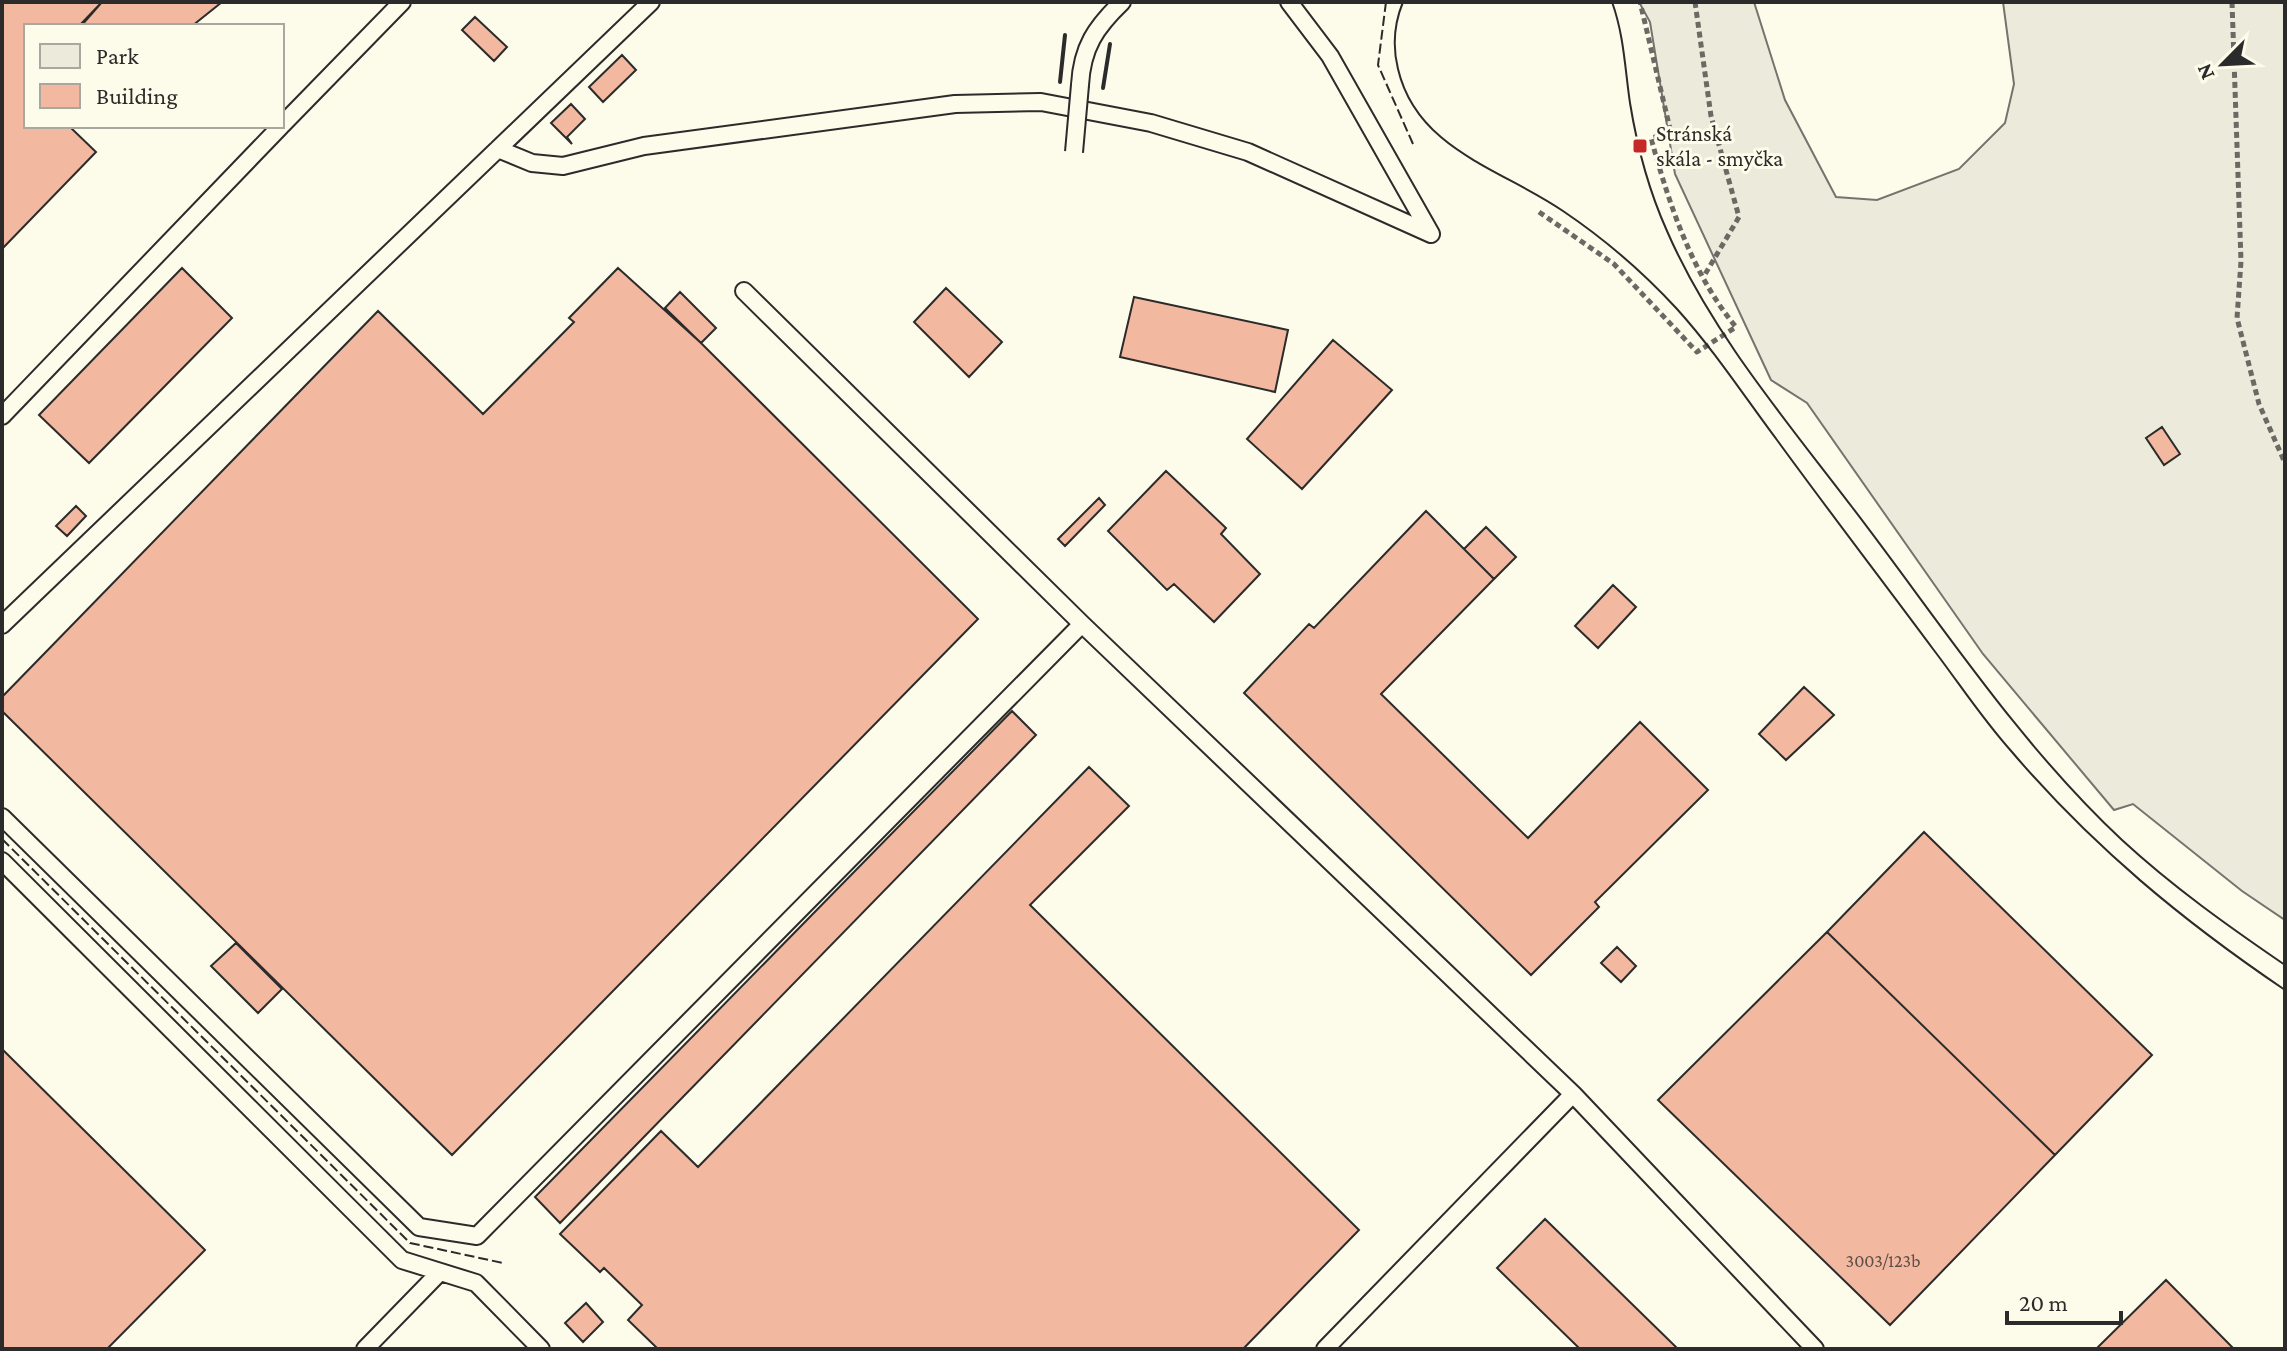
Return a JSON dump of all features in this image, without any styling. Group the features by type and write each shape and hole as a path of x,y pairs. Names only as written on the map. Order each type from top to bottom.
{"lane":[{"path":"284,122 402,2"},
{"path":"2,625 651,2"},
{"path":"1074,152 1082,62 1092,34 1122,2"},
{"path":"498,149 532,163 563,166 644,146 955,104 1041,102 1151,123 1248,152 1431,234 1330,56 1289,2"},
{"path":"2,416 278,128"},
{"path":"744,291 1082,624 1573,1094 1815,1349"},
{"path":"2,817 419,1227 477,1236 1082,624"},
{"path":"2,861 402,1260 476,1283 541,1349"},
{"path":"1325,1349 1573,1094"},
{"path":"365,1349 439,1273"}],"path":[{"path":"1539,212 1614,264 1666,315 1697,352 1736,327 1703,277 1672,208 1651,138 1671,133 1640,2"},
{"path":"1695,2 1702,63 1719,154 1739,217 1703,277"},
{"path":"2232,2 2241,261 2237,318 2259,404 2285,463"}],"green space":[{"path":"1639,2 1754,2 1785,100 1836,197 1877,200 1959,169 2005,123 2014,84 2003,2 2285,2 2285,920 2242,891 2133,804 2114,810 1983,654 1807,403 1771,380 1675,174 1650,22"}],"building":[{"path":"2,2 102,2 81,24 24,24 24,128 71,128 96,152 2,249"},
{"path":"102,2 222,2 194,24 83,24"},
{"path":"475,17 507,47 494,61 462,30"},
{"path":"622,55 636,70 603,102 589,87"},
{"path":"571,104 585,119 567,137 572,144 551,123"},
{"path":"182,268 232,318 89,463 39,415"},
{"path":"618,268 701,343 978,619 452,1155 2,711 2,697 378,311 483,414 574,322 569,318"},
{"path":"946,288 1002,342 969,377 914,322"},
{"path":"680,292 716,328 701,343 665,308"},
{"path":"1134,297 1288,330 1275,392 1120,357"},
{"path":"1333,340 1392,390 1302,489 1247,439"},
{"path":"2162,427 2180,454 2164,465 2146,438"},
{"path":"1166,471 1226,528 1221,534 1260,574 1214,622 1174,584 1167,590 1108,531"},
{"path":"1099,498 1105,505 1065,546 1058,539"},
{"path":"76,506 86,516 67,536 56,526"},
{"path":"1426,511 1494,579 1381,694 1528,838 1640,722 1708,790 1595,902 1599,907 1531,975 1244,693 1309,624 1314,628"},
{"path":"1486,527 1516,557 1494,579 1464,549"},
{"path":"1613,585 1636,607 1598,648 1575,626"},
{"path":"1804,687 1834,715 1786,760 1759,734"},
{"path":"1012,711 1036,735 560,1223 535,1197"},
{"path":"1089,767 1129,806 1030,905 1359,1230 1243,1349 658,1349 628,1320 642,1305 604,1268 600,1272 560,1234 661,1131 698,1167"},
{"path":"1924,832 2152,1055 2055,1155 1827,932"},
{"path":"1827,932 2055,1155 1890,1325 1658,1100"},
{"path":"236,943 282,989 258,1013 211,966"},
{"path":"1617,947 1636,966 1621,982 1601,963"},
{"path":"2,1049 205,1250 107,1349 2,1349"},
{"path":"1545,1219 1678,1349 1580,1349 1497,1268"},
{"path":"2166,1280 2234,1349 2096,1349"},
{"path":"586,1303 603,1322 583,1342 565,1323"}],"tram line":[{"path":"1403,2 1395,35 1396,60 1408,97 1423,119 1465,155 1579,222 1664,295 1716,357 2001,740 2074,819 2140,880 2211,937 2285,990"},
{"path":"1612,2 1622,39 1630,103 1644,168 1667,231 1727,340 1980,679 2048,763 2141,857 2201,906 2285,965"}],"fence":[{"path":"1386,2 1378,65 1413,144"},
{"path":"2,839 410,1243 503,1263"}],"wall":[{"path":"1060,82 1065,35"},
{"path":"1103,88 1110,44"}],"place":[{"name":"Stránská skála - smyčka","path":"1640,146"}]}
